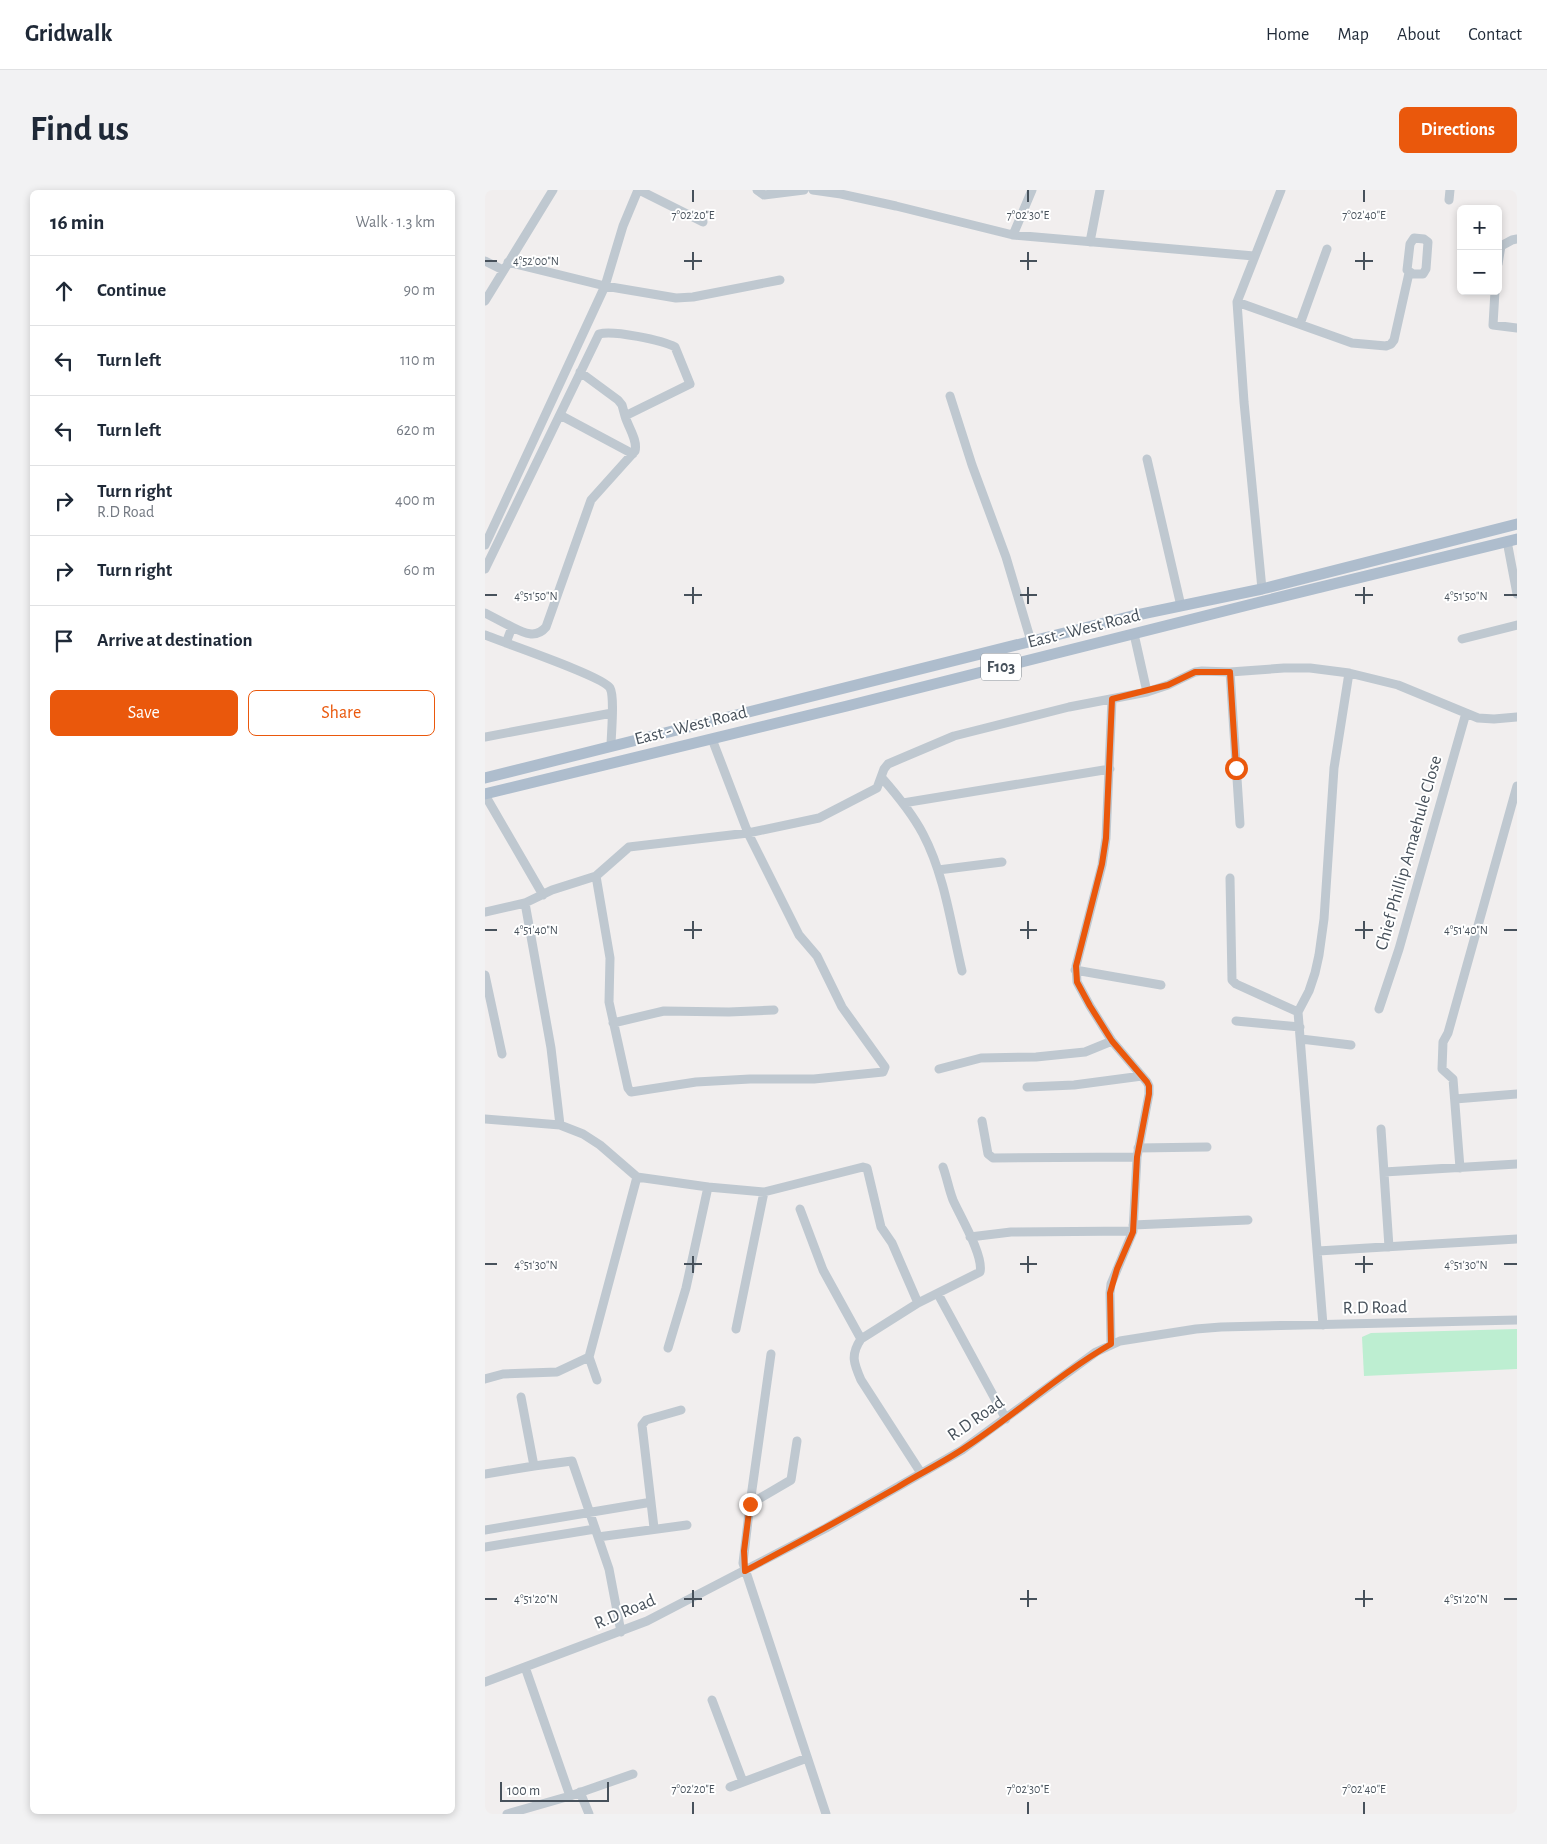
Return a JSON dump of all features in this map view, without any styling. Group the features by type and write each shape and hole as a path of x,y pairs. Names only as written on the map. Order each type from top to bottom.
{"main road":[{"name":"East - West Road","path":"485,778 1031,642 1181,606 1262,589 1517,524"},
{"name":"East - West Road","path":"485,794 1512,540"},
{"path":"843,689 847,706"}],"street":[{"path":"485,300 553,190"},
{"path":"485,545 605,286 623,226 638,190 703,222"},
{"path":"757,190 767,195 804,190"},
{"path":"813,190 896,206 1013,235 1254,256"},
{"path":"1013,235 1032,190"},
{"path":"1090,242 1100,190"},
{"path":"1262,589 1244,402 1237,302 1281,190"},
{"path":"1449,200 1450,190"},
{"path":"1500,250 1501,246 1517,239"},
{"path":"1300,324 1327,248"},
{"path":"485,261 605,286 676,298 693,297 780,280"},
{"path":"1237,302 1352,343 1376,346 1391,344 1409,273"},
{"path":"1495,295 1493,325 1517,328"},
{"path":"485,569 599,334 607,332 617,333 675,347 690,384 625,416"},
{"path":"485,614 512,627 533,634 542,632 546,626 591,500 633,454 636,442 627,426 622,405 580,372"},
{"path":"951,396 972,465 1005,557 1031,642"},
{"path":"560,415 633,454"},
{"path":"1147,459 1181,606"},
{"path":"1512,540 1517,594"},
{"path":"1462,639 1517,625"},
{"path":"506,643 512,627"},
{"path":"1134,634 1147,692"},
{"path":"485,636 577,669 607,684 611,693 611,746"},
{"path":"485,912 525,903 596,876 629,847 749,833 825,816 877,788 884,769 888,764 954,736 1069,707 1147,692 1168,685 1195,672 1301,668 1349,673 1398,685 1466,714 1485,719 1517,717"},
{"path":"1230,672 1240,824"},
{"path":"1323,1325 1298,1012 1312,982 1319,955 1324,919 1335,768 1349,673"},
{"path":"1111,1344 1111,1284 1133,1228 1138,1153 1149,1094 1147,1082 1112,1041 1077,982 1075,970 1102,864 1107,825 1112,699"},
{"path":"485,737 612,713"},
{"name":"Chief Phillip Amaehule Close","path":"1381,1006 1466,714"},
{"path":"596,876 610,958 608,995 628,1088 631,1092 696,1082 750,1079 814,1079 883,1072 885,1066 842,1007 817,956 799,935 749,833 712,739"},
{"path":"903,803 1110,769"},
{"path":"882,778 903,803 923,834 938,870 962,971"},
{"path":"1460,1168 1453,1079 1442,1069 1443,1042 1448,1033 1517,786"},
{"path":"485,794 543,895"},
{"path":"938,870 1002,862"},
{"path":"1230,878 1232,980 1236,984 1298,1012"},
{"path":"525,903 551,1048 560,1125"},
{"path":"1075,970 1161,985"},
{"path":"485,975 502,1054"},
{"path":"613,1023 664,1011 729,1012 774,1010"},
{"path":"1236,1021 1300,1027"},
{"path":"1301,1040 1351,1045"},
{"path":"939,1069 981,1058 1085,1052 1112,1041"},
{"path":"1027,1087 1074,1085 1142,1076"},
{"path":"1455,1099 1517,1094"},
{"path":"485,1119 560,1125 583,1134 600,1145 637,1177 708,1187 764,1192 863,1167 867,1168 881,1227 892,1243 919,1303"},
{"path":"982,1121 989,1157 1138,1153 1207,1147"},
{"path":"1381,1129 1389,1247"},
{"path":"1384,1172 1517,1164"},
{"path":"921,1474 861,1380 854,1356 855,1348 861,1339 919,1303 980,1272 980,1265 970,1237 953,1200 943,1167"},
{"path":"597,1380 589,1357 637,1177"},
{"path":"668,1348 686,1288 708,1187"},
{"path":"736,1329 764,1192"},
{"path":"800,1209 823,1270 861,1339"},
{"path":"970,1237 1011,1232 1133,1228 1248,1220"},
{"path":"1318,1251 1517,1239"},
{"path":"938,1294 1006,1419"},
{"name":"R.D Road","path":"485,1682 647,1621 826,1528 962,1450 1053,1383 1111,1344 1210,1327 1517,1320"},
{"path":"771,1354 744,1551 745,1571 826,1814"},
{"path":"485,1379 503,1374 557,1372 589,1357"},
{"path":"521,1397 534,1466"},
{"path":"654,1528 642,1425 645,1420 681,1410"},
{"path":"750,1504 791,1480 797,1441"},
{"path":"485,1474 572,1461 609,1569 621,1632"},
{"path":"485,1530 646,1503"},
{"path":"485,1547 597,1533 687,1525"},
{"path":"525,1667 570,1796"},
{"path":"712,1700 743,1782"},
{"path":"730,1787 807,1758"},
{"path":"508,1814 570,1796 633,1774"},
{"path":"580,1792 589,1814"}],"green space":[{"path":"1517,1329 1517,1369 1364,1376 1362,1337 1371,1333"}],"route":[{"path":"750,1504 743,1563 745,1571 826,1528 962,1450 1096,1352 1111,1344 1111,1284 1133,1232 1138,1148 1143,1132 1149,1094 1147,1082 1112,1041 1090,1006 1077,982 1075,970 1102,864 1106,838 1112,699 1147,692 1180,680 1195,672 1230,672 1236,768"}]}
